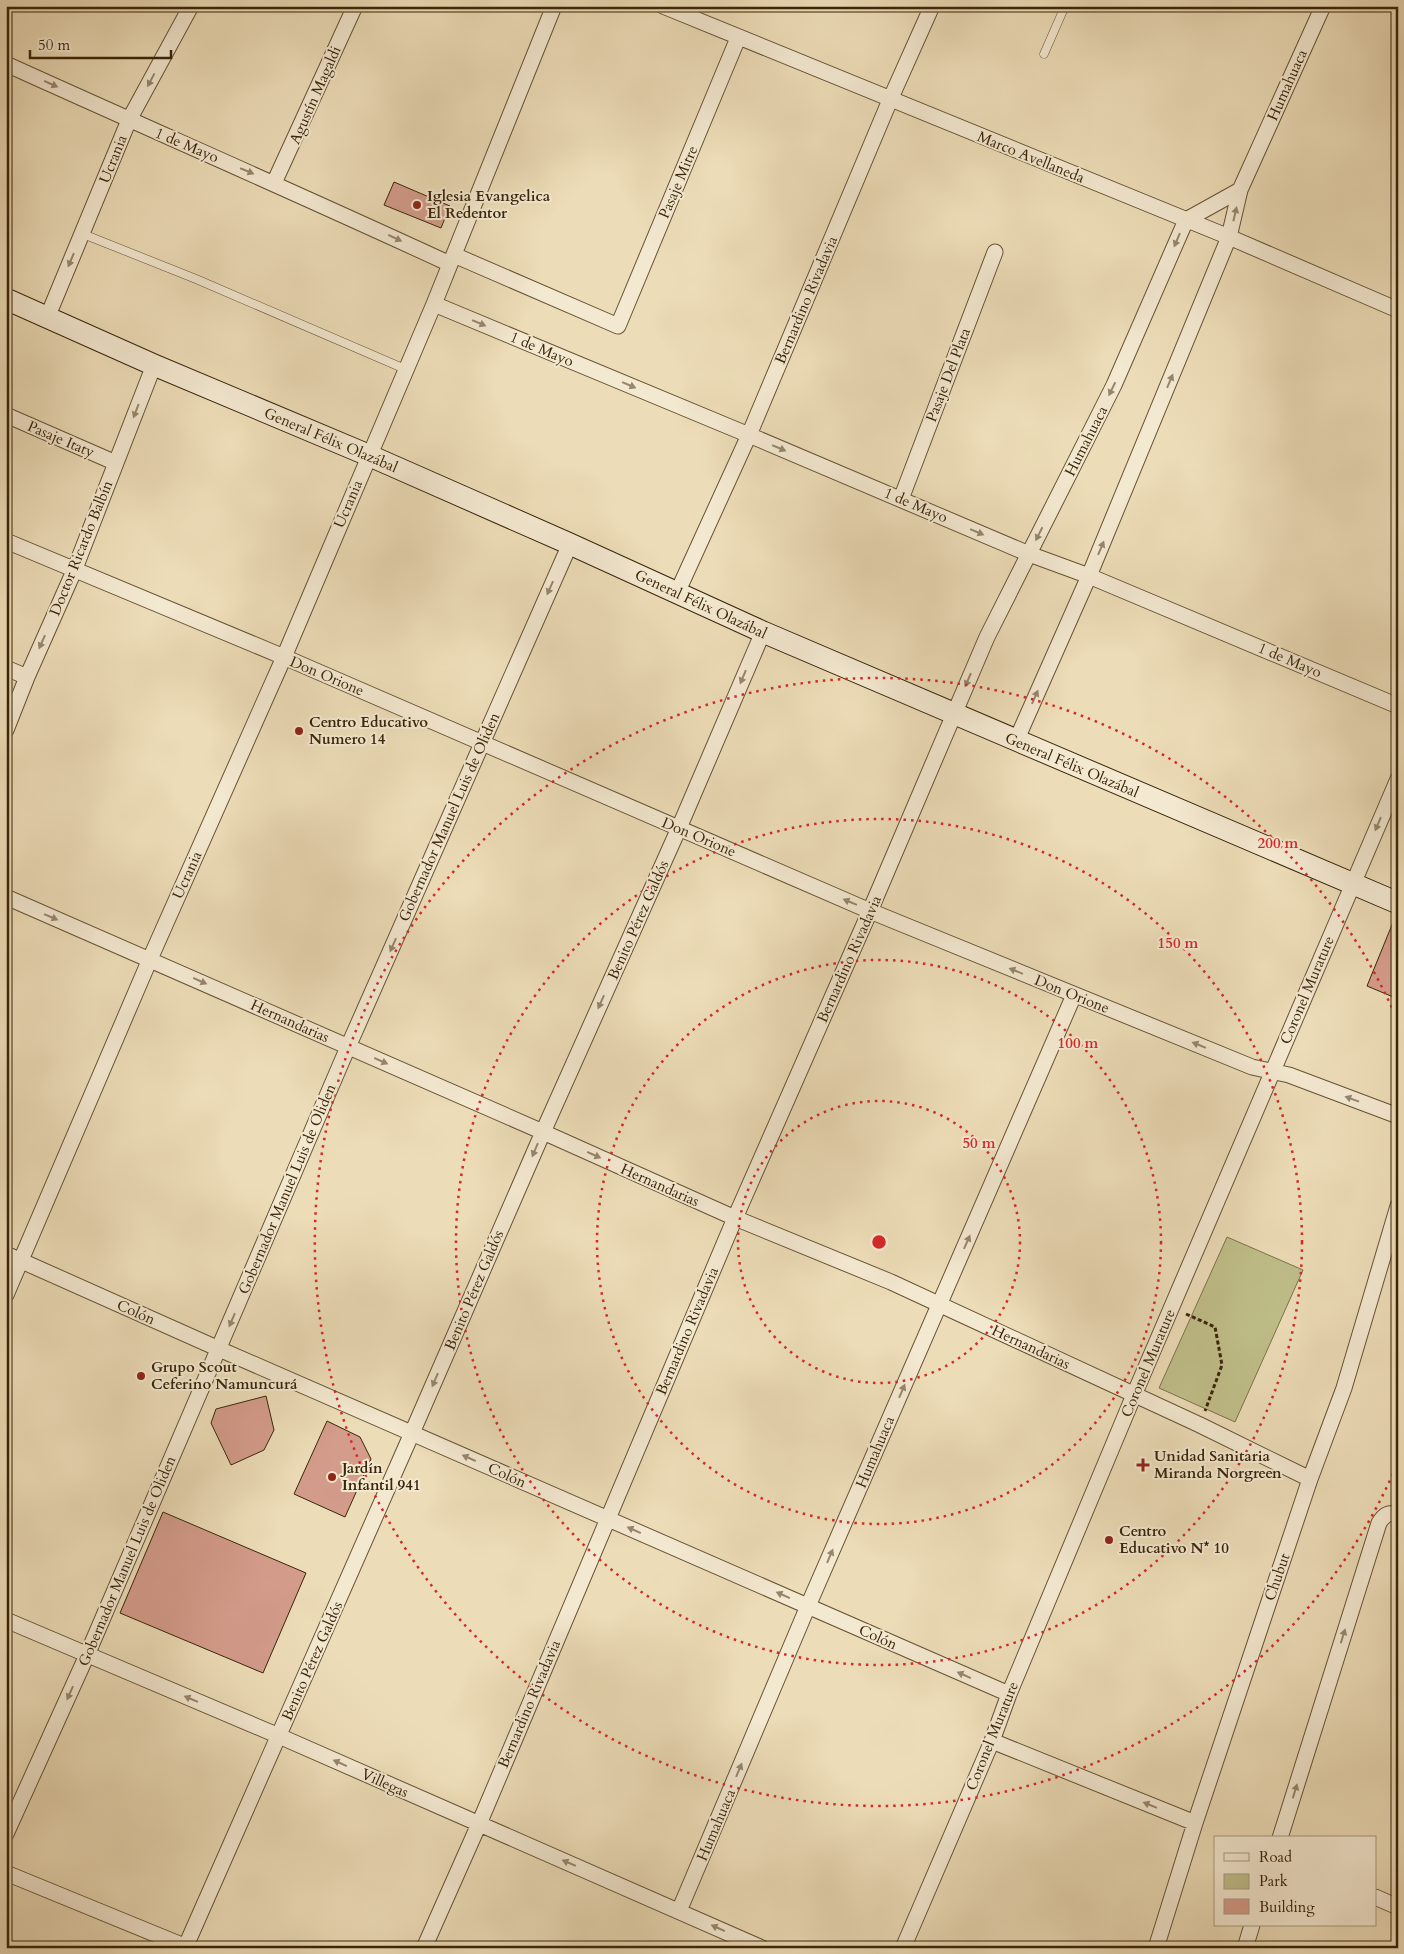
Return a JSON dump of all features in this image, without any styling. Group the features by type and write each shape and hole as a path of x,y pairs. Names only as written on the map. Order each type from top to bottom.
{"street":[{"name":"Ucrania","path":"47,318 129,120 191,6"},
{"name":"Agustín Magaldi","path":"274,183 355,6"},
{"path":"368,455 434,304 554,6"},
{"name":"Marco Avellaneda","path":"663,6 1229,237 1398,310"},
{"name":"Bernardino Rivadavia","path":"677,593 749,434 890,100 932,6"},
{"name":"Humahuaca","path":"1016,741 1089,576 1229,237 1240,190 1323,6"},
{"name":"Pasaje Mitre","path":"618,326 738,38"},
{"name":"1 de Mayo","path":"6,64 274,183 452,259 618,326"},
{"path":"1186,220 1240,190"},
{"name":"Humahuaca","path":"953,715 987,637 1114,385 1186,220"},
{"name":"Pasaje Del Plata","path":"901,499 995,252"},
{"name":"General Félix Olazábal","path":"6,299 154,365 368,455 570,544 762,632 953,715 1398,903"},
{"name":"1 de Mayo","path":"434,304 749,434 1029,554 1089,576 1398,706"},
{"name":"Doctor Ricardo Balbín","path":"6,730 74,570 154,365"},
{"name":"Pasaje Itaty","path":"6,415 116,463"},
{"name":"Ucrania","path":"6,1295 150,959 284,657 368,455"},
{"name":"Don Orione","path":"6,542 284,657 870,911 1252,1067 1289,1075 1398,1116"},
{"name":"Gobernador Manuel Luis de Oliden","path":"6,1834 87,1655 348,1047 570,544"},
{"name":"Benito Pérez Galdós","path":"186,1947 543,1132 679,828 762,632"},
{"path":"6,668 27,677"},
{"name":"Bernardino Rivadavia","path":"424,1948 479,1824 735,1218 870,911 953,715"},
{"name":"Coronel Murature","path":"903,1948 992,1741 1009,1694 1134,1395 1398,779"},
{"name":"Hernandarias","path":"6,898 150,959 735,1218 891,1282 1200,1425 1310,1479"},
{"name":"Humahuaca","path":"679,1911 808,1606 1074,995"},
{"name":"Chubut","path":"1156,1948 1195,1823 1310,1479 1344,1388 1398,1206"},
{"name":"Colón","path":"6,1254 1009,1694"},
{"path":"1281,1836 1379,1523 1391,1515"},
{"name":"Villegas","path":"6,1620 279,1736 762,1948"},
{"path":"992,1741 1195,1823"},
{"path":"6,1873 186,1947"},
{"path":"1376,1897 1398,1907"},
{"path":"1245,1948 1252,1926"}],"lane":[{"path":"1044,54 1066,6"},
{"path":"82,234 196,279 406,370"}],"path":[{"path":"1171,1308 1215,1327 1222,1365 1200,1425"}],"green space":[{"path":"1227,1237 1303,1270 1235,1422 1159,1388"}],"building":[{"name":"Iglesia Evangelica El Redentor","path":"394,182 450,206 441,228 384,205"},
{"path":"1396,915 1398,915 1398,999 1367,986"},
{"path":"266,1396 274,1430 264,1450 231,1465 211,1423 216,1409"},
{"name":"Jardín Infantil 941","path":"327,1421 360,1437 371,1459 345,1517 294,1494"},
{"path":"163,1512 306,1573 263,1673 120,1613"}],"place":[{"name":"Iglesia Evangelica El Redentor","path":"417,205"},
{"name":"Centro Educativo Numero 14","path":"299,731"},
{"name":"Grupo Scout Ceferino Namuncurá","path":"141,1376"},
{"name":"Unidad Sanitaria Miranda Norgreen","path":"1143,1465"},
{"name":"Jardín Infantil 941","path":"332,1477"},
{"name":"Centro Educativo N* 10","path":"1109,1540"}]}
